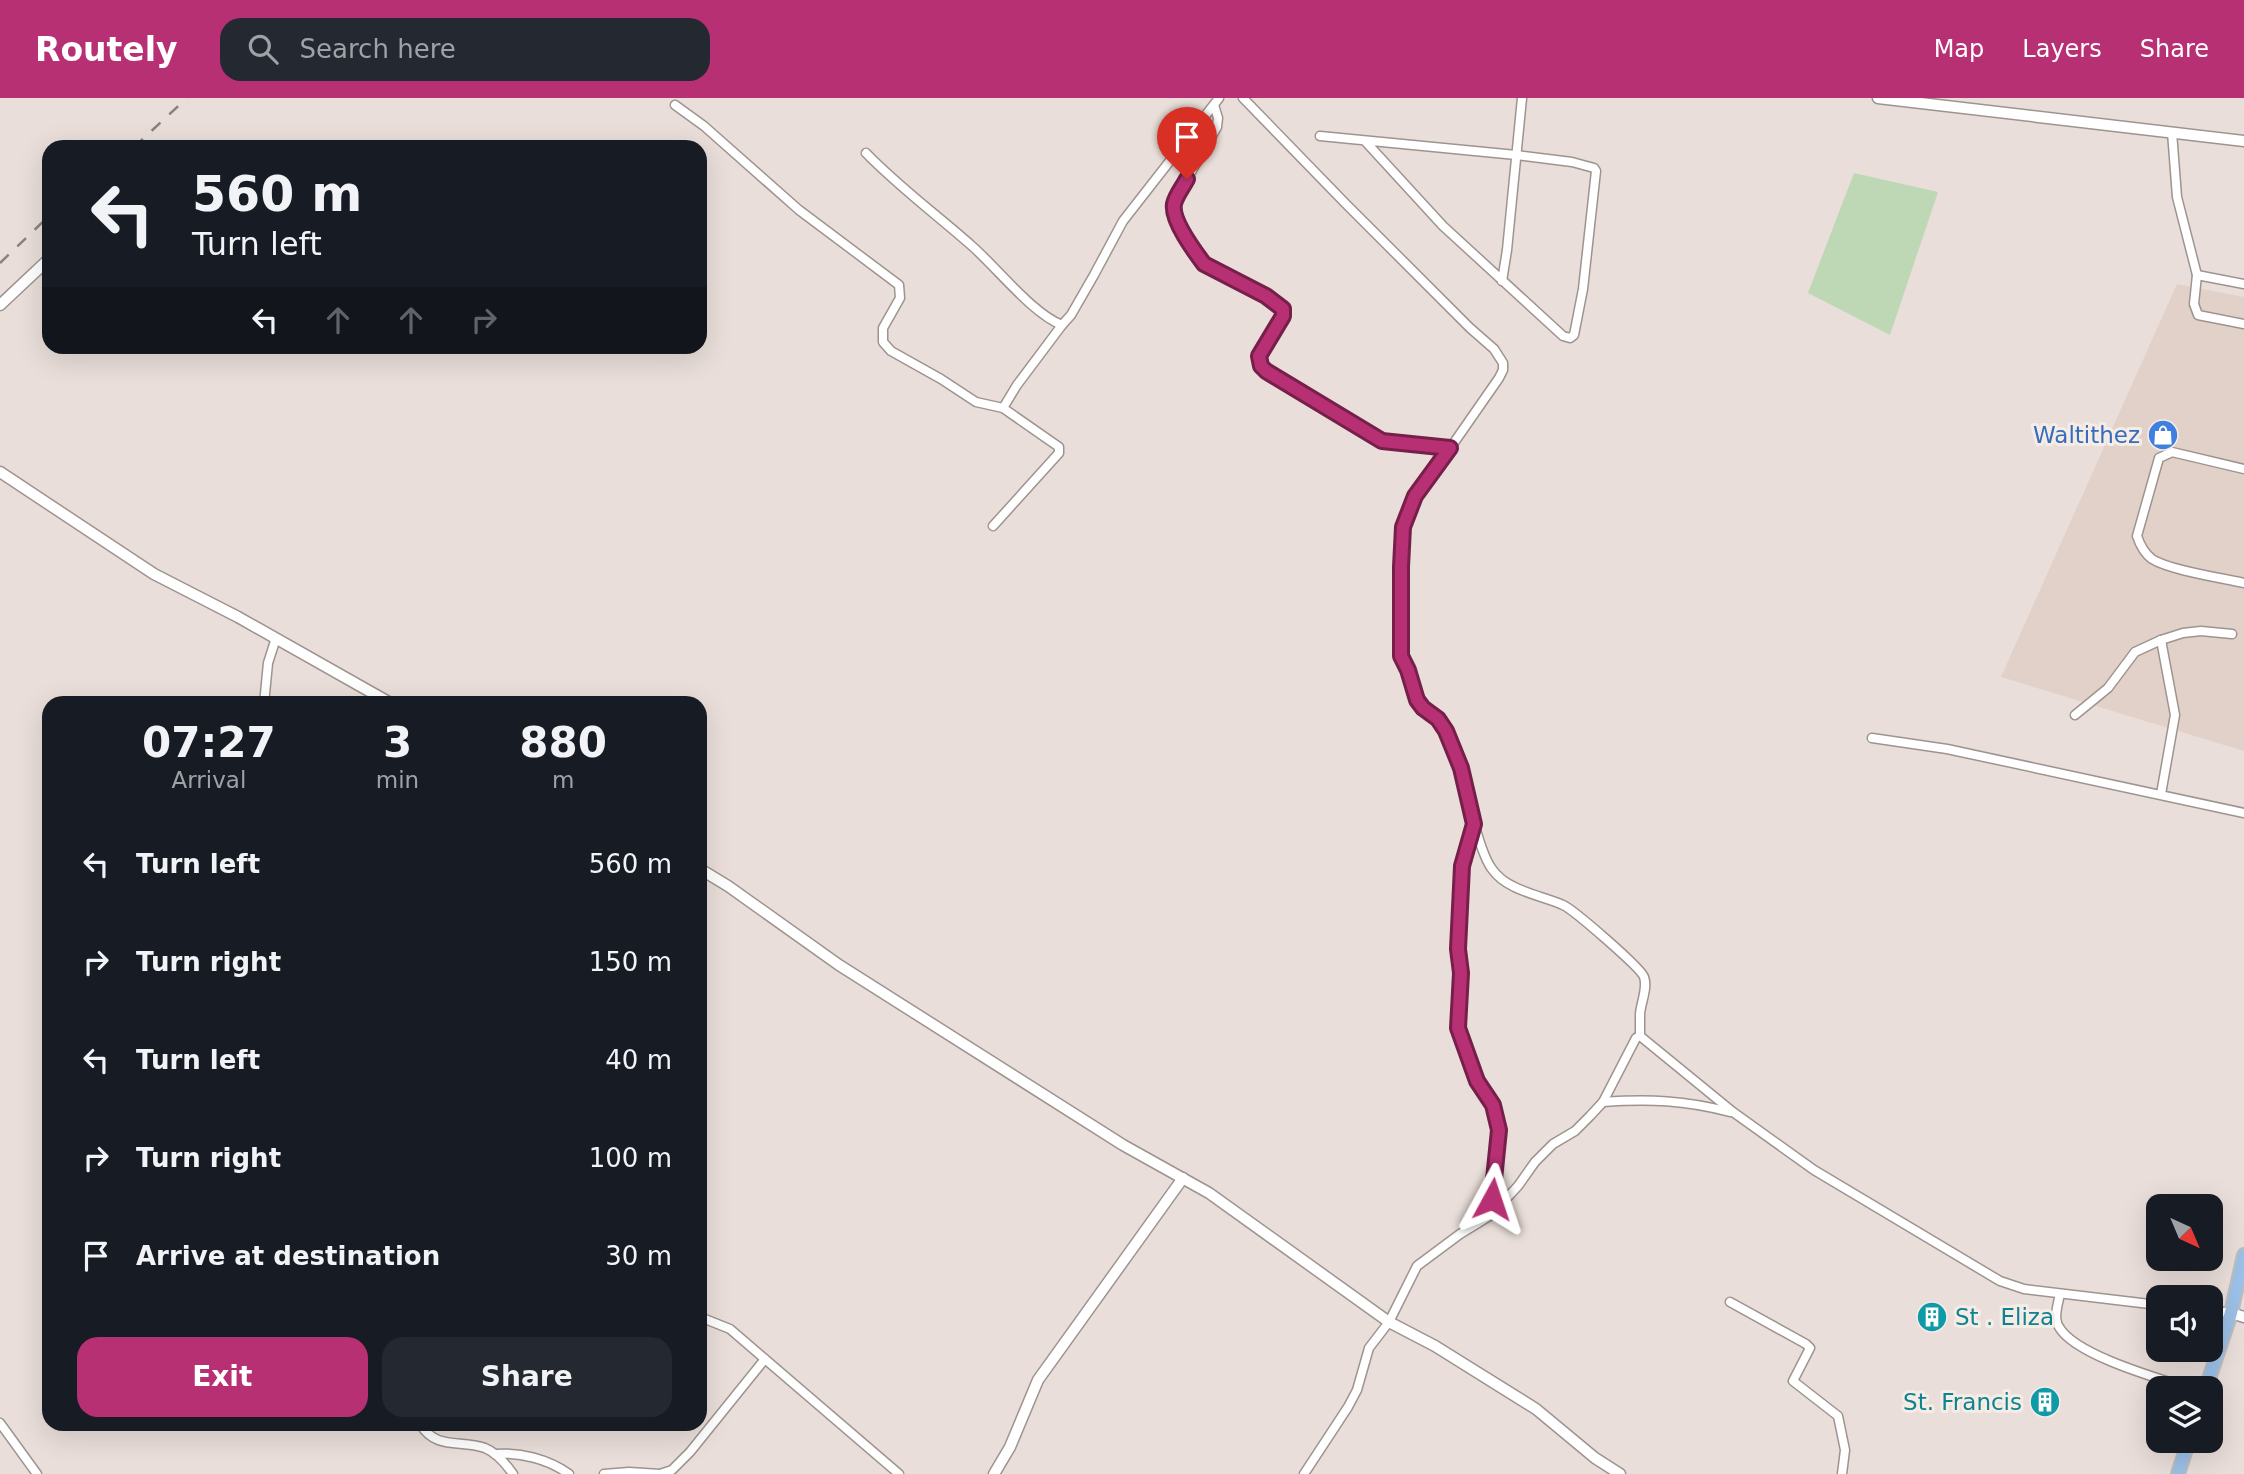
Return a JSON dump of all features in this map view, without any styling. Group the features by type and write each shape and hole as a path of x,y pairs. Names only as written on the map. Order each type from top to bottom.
{"main road":[{"path":"2211,1376 2238,1315 2244,1255"},
{"path":"2178,1474 2185,1453"}],"street":[{"path":"1243,98 1503,363 1503,370 1415,496 1403,527 1401,656 1417,700 1438,719 1446,731 1461,768 1474,824 1492,869 1505,882 1565,906 1583,918 1638,967 1645,984 1640,1014 1640,1036"},
{"path":"1502,281 1522,98"},
{"path":"1878,98 2244,141"},
{"path":"1217,102 1217,127 1179,193 1174,204 1174,213 1204,264 1266,296 1283,309 1283,316 1259,356 1261,366 1382,441 1450,448"},
{"path":"1003,408 1017,385 1071,315 1123,221 1217,102"},
{"path":"675,104 704,126 799,210 899,285 900,298 883,328 883,342 891,351 976,402 1003,408 1053,442 1060,450 993,526"},
{"path":"2172,132 2177,197 2197,275 2194,304 2198,315 2244,324"},
{"path":"1320,136 1516,155 1572,162 1595,169 1583,289 1575,334 1570,338 1563,336 1502,281 1443,226 1365,141"},
{"path":"866,153 885,173 973,247 1035,306 1062,325"},
{"path":"0,305 42,266"},
{"path":"2197,275 2244,284"},
{"path":"2244,469 2172,452 2159,458 2137,536 2141,548 2153,559 2191,572 2244,583"},
{"path":"0,472 154,574 276,638 378,696"},
{"path":"2075,715 2108,688 2135,652 2183,633 2201,631 2232,634"},
{"path":"265,696 268,663 276,638"},
{"path":"2161,640 2175,715 2161,794"},
{"path":"1872,738 1947,749 2244,813"},
{"path":"1474,824 1462,866 1458,1028 1477,1081 1493,1105 1499,1130 1491,1215"},
{"path":"707,873 839,965 1123,1145 1209,1193 1389,1322 1435,1346 1536,1409 1614,1473"},
{"path":"1304,1474 1348,1407 1357,1390 1369,1348 1389,1322 1417,1266 1491,1215 1518,1186 1535,1162 1553,1144 1574,1131 1603,1102 1636,1038 1640,1036"},
{"path":"1640,1036 1733,1112 1814,1170 2000,1281 2024,1289 2146,1304"},
{"path":"1603,1102 1685,1101 1733,1112"},
{"path":"994,1474 1010,1447 1038,1380 1183,1178"},
{"path":"2060,1294 2056,1318 2058,1326 2067,1336 2083,1348 2154,1376"},
{"path":"1730,1302 1810,1348 1793,1381 1838,1416 1845,1450 1842,1474"},
{"path":"707,1320 730,1329 899,1474"},
{"path":"707,1431 765,1359"},
{"path":"0,1423 37,1474"},
{"path":"424,1431 434,1439 447,1443 483,1447 495,1454 513,1474"},
{"path":"604,1474 660,1474 672,1470 707,1431"},
{"path":"495,1454 509,1453 536,1458 569,1474"}],"shaded area":[{"path":"2177,284 2244,297 2244,751 2001,677"}],"green space":[{"path":"1854,173 1938,192 1890,335 1808,293"}],"railway":[{"path":"142,140 187,98"},
{"path":"0,263 42,223"}],"place":[{"name":"Waltithez","path":"2163,435"},
{"name":"St . Eliza","path":"1932,1317"},
{"name":"St. Francis","path":"2045,1402"}],"route":[{"path":"1187,179 1174,204 1174,213 1178,224 1204,264 1266,296 1283,309 1283,316 1259,356 1261,366 1382,441 1450,448 1415,496 1403,527 1401,656 1417,700 1438,719 1446,731 1461,768 1474,824 1462,866 1458,1028 1477,1081 1493,1105 1499,1130 1492,1199"}]}
